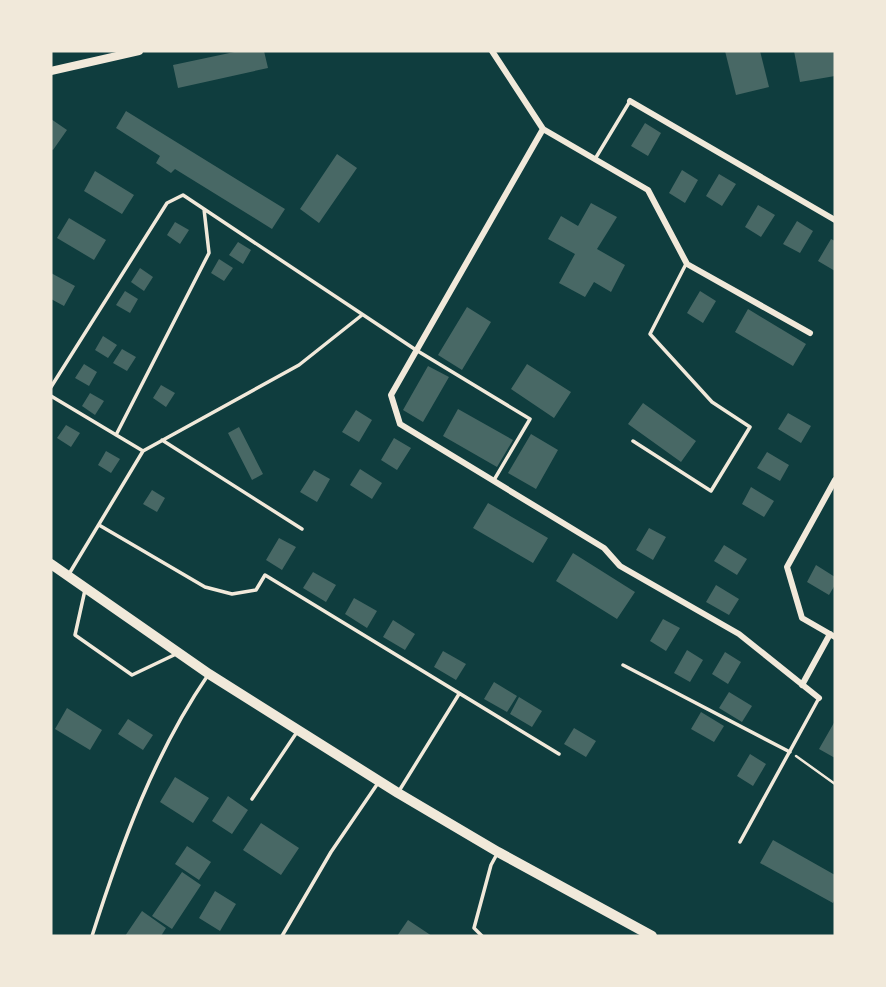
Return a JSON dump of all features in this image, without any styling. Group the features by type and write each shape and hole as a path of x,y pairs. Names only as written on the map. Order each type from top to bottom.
{"highway":[{"path":"51,564 209,674 398,793 498,852 652,936"}],"street":[{"path":"51,71 139,51"},
{"path":"492,51 543,130 648,190 687,264 810,333"},
{"path":"630,101 835,220"},
{"path":"543,130 391,395 400,424 604,548 620,566 739,634 819,698"},
{"path":"802,685 833,635 802,618 787,567 835,480"}],"lane":[{"path":"595,160 630,101"},
{"path":"51,387 167,203 183,195 416,350 530,419 493,481"},
{"path":"116,435 209,253 204,209"},
{"path":"633,441 711,491 750,427 712,401 650,334 687,264"},
{"path":"68,576 143,451 299,365 363,314"},
{"path":"51,396 143,451"},
{"path":"162,440 302,529"},
{"path":"99,525 205,587 232,594 256,590 265,575 559,754"},
{"path":"85,588 75,635 132,675 179,652"},
{"path":"623,665 790,752"},
{"path":"92,936 109,883 146,788 184,712 209,674"},
{"path":"398,793 459,694"},
{"path":"740,842 819,698"},
{"path":"252,799 298,730"},
{"path":"282,936 331,852 380,781"},
{"path":"482,936 474,928 491,865 498,852"}],"path":[{"path":"790,752 835,784"}],"building":[{"path":"239,51 264,51 268,68 178,88 173,65"},
{"path":"725,51 760,51 769,87 736,95"},
{"path":"794,51 835,51 835,76 800,82"},
{"path":"126,111 285,209 272,229 175,169 171,173 156,163 160,156 116,128"},
{"path":"51,119 67,130 53,150 51,149"},
{"path":"645,123 661,133 648,156 631,146"},
{"path":"337,154 357,168 319,223 300,209"},
{"path":"682,170 698,180 685,203 669,193"},
{"path":"95,171 134,195 122,214 84,191"},
{"path":"719,174 736,184 722,206 706,196"},
{"path":"591,203 617,217 597,249 625,265 611,292 594,282 585,297 559,283 575,254 548,239 561,216 578,226"},
{"path":"758,205 775,215 761,237 745,227"},
{"path":"69,218 106,240 94,260 57,238"},
{"path":"797,221 813,231 800,253 783,244"},
{"path":"175,222 189,230 180,244 167,235"},
{"path":"831,239 835,241 835,271 818,261"},
{"path":"238,242 251,250 243,264 229,255"},
{"path":"219,259 233,268 224,281 211,273"},
{"path":"140,268 153,277 144,291 131,282"},
{"path":"51,273 75,286 64,306 51,299"},
{"path":"125,291 138,299 130,313 116,305"},
{"path":"700,291 716,301 703,323 687,313"},
{"path":"467,307 491,322 462,370 438,355"},
{"path":"748,309 806,344 793,366 735,332"},
{"path":"103,336 117,345 108,358 95,350"},
{"path":"122,349 136,357 127,371 113,363"},
{"path":"84,364 97,372 89,386 75,378"},
{"path":"527,364 571,392 554,418 511,389"},
{"path":"428,366 449,377 423,422 403,410"},
{"path":"161,385 175,393 166,407 153,398"},
{"path":"90,393 104,401 95,415 82,406"},
{"path":"643,403 696,441 681,462 628,424"},
{"path":"458,409 513,440 497,467 443,436"},
{"path":"356,410 372,420 359,442 342,432"},
{"path":"788,413 811,426 801,443 778,429"},
{"path":"66,425 80,433 71,447 57,438"},
{"path":"239,427 263,474 252,480 228,433"},
{"path":"531,434 558,450 536,489 508,473"},
{"path":"394,438 411,448 397,470 381,460"},
{"path":"106,451 120,459 111,473 98,465"},
{"path":"767,452 789,465 780,481 757,468"},
{"path":"360,469 382,483 372,499 350,485"},
{"path":"314,470 330,479 317,502 300,492"},
{"path":"751,487 774,501 764,517 742,504"},
{"path":"152,490 165,498 157,512 143,504"},
{"path":"488,503 548,538 533,563 473,528"},
{"path":"649,528 666,537 653,560 636,550"},
{"path":"279,538 296,547 282,570 266,560"},
{"path":"724,545 747,559 737,575 714,561"},
{"path":"573,553 635,592 617,619 556,581"},
{"path":"816,565 835,577 835,585 829,595 807,582"},
{"path":"313,572 336,585 326,602 303,588"},
{"path":"716,585 739,599 729,615 706,602"},
{"path":"354,598 377,611 367,628 345,614"},
{"path":"663,619 680,628 666,651 650,641"},
{"path":"393,620 415,634 405,650 383,637"},
{"path":"687,650 703,660 690,682 674,673"},
{"path":"443,651 466,664 456,680 434,667"},
{"path":"725,652 741,662 728,684 712,674"},
{"path":"494,682 517,696 507,712 484,699"},
{"path":"729,692 752,706 742,722 719,708"},
{"path":"519,697 542,711 532,727 510,714"},
{"path":"67,708 102,730 90,750 55,729"},
{"path":"701,712 724,726 714,742 691,729"},
{"path":"128,719 153,735 143,750 118,734"},
{"path":"835,721 835,758 819,749"},
{"path":"574,728 596,741 586,757 564,744"},
{"path":"750,754 766,764 753,786 737,776"},
{"path":"175,777 209,798 193,823 160,802"},
{"path":"228,796 248,810 232,834 212,821"},
{"path":"261,823 299,848 281,875 243,850"},
{"path":"773,840 835,875 833,903 760,863"},
{"path":"187,846 211,862 199,880 175,864"},
{"path":"182,872 201,885 172,929 152,916"},
{"path":"215,891 236,904 220,931 199,918"},
{"path":"142,911 166,928 161,936 125,936"},
{"path":"408,920 432,936 397,936"}]}
